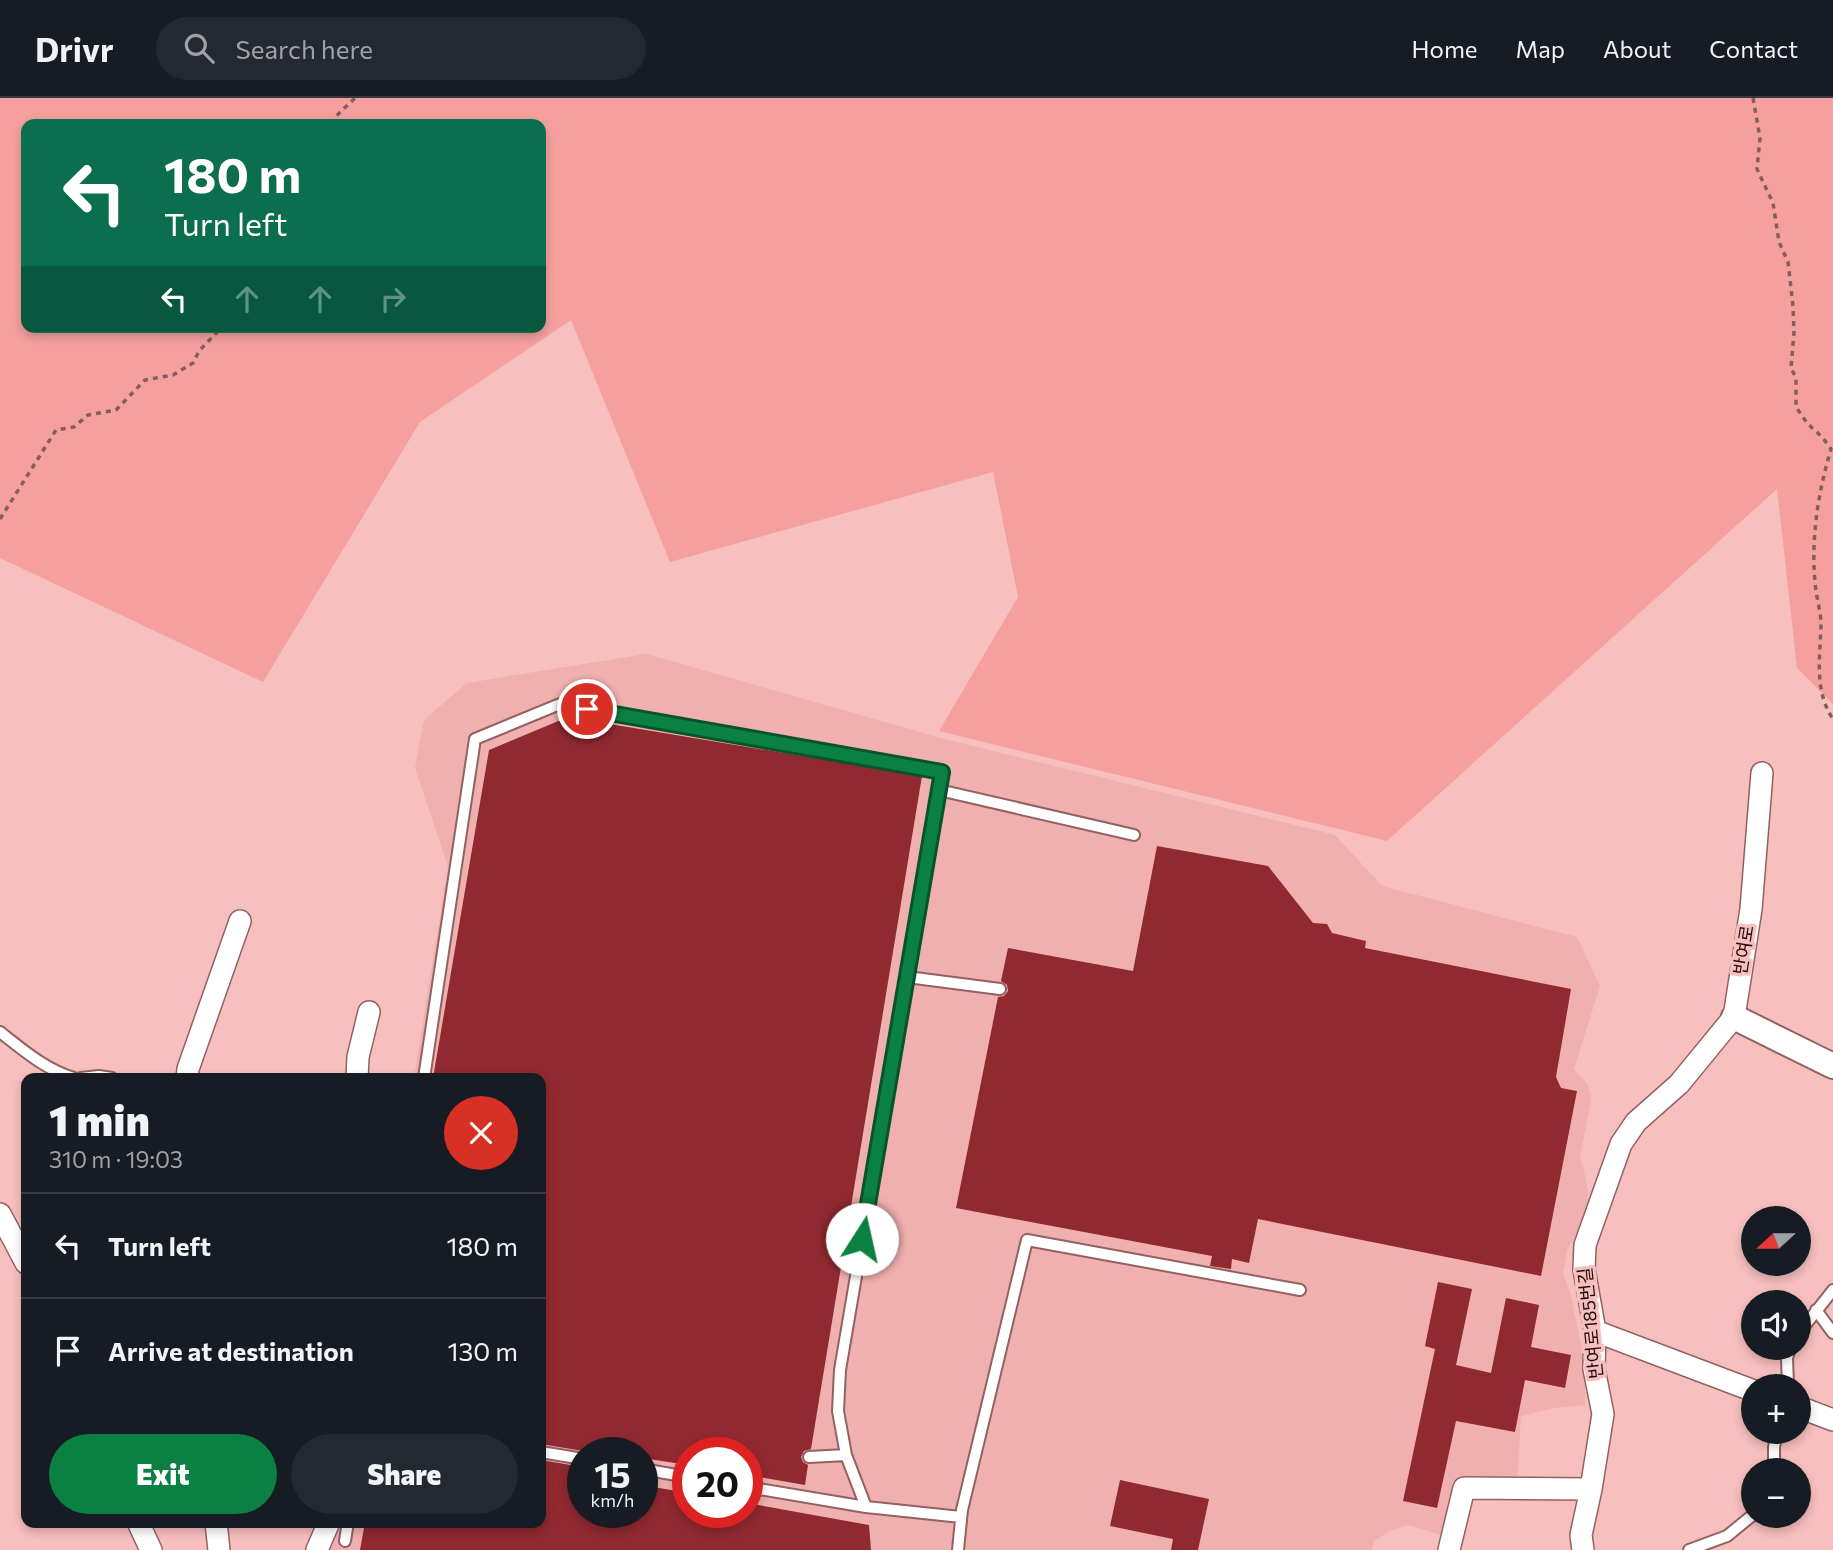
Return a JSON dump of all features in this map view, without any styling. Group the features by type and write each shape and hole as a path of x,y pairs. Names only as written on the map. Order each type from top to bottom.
{"street":[{"name":"반여로","path":"1734,1017 1751,909 1762,773"},
{"path":"188,1073 240,921"},
{"path":"357,1073 358,1058 369,1012"},
{"path":"1734,1017 1833,1066"},
{"name":"반여로185번길","path":"1583,1550 1581,1535 1603,1414 1594,1369 1595,1331 1584,1269 1585,1245 1621,1144 1636,1122 1679,1084 1734,1017"},
{"path":"0,1214 21,1254"},
{"path":"1595,1331 1741,1386"},
{"path":"1811,1412 1833,1420"},
{"path":"1449,1550 1464,1488 1591,1489"},
{"path":"141,1528 151,1550"},
{"path":"217,1528 219,1550"},
{"path":"317,1550 326,1528"}],"lane":[{"path":"425,1073 475,739 559,704 942,772 840,1370 838,1411 846,1455 866,1507"},
{"path":"939,790 1134,835"},
{"path":"907,977 1000,989"},
{"path":"0,1032 58,1073"},
{"path":"958,1550 961,1517 1027,1240 1300,1290"},
{"path":"1811,1317 1833,1290"},
{"path":"1816,1310 1833,1333"},
{"path":"546,1453 567,1456"},
{"path":"809,1457 846,1455"},
{"path":"763,1490 866,1507 961,1517"},
{"path":"1689,1550 1727,1536 1741,1525"},
{"path":"345,1541 347,1528"}],"path":[{"path":"334,119 355,98"},
{"path":"1753,98 1760,138 1757,169 1773,203 1779,242 1788,262 1794,333 1791,368 1796,379 1796,407 1807,423 1824,438 1830,449 1820,485 1813,540 1821,624 1818,659 1825,707 1833,719"},
{"path":"0,519 56,430 79,425 88,415 116,410 145,380 173,375 193,363 199,351 216,333"}],"shaded area":[{"path":"0,98 1833,98 1833,704 1797,668 1777,489 1387,841 939,731 1018,597 993,472 670,562 571,320 420,422 263,682 0,558"},
{"path":"646,654 941,738 1335,835 1382,886 1577,937 1600,986 1574,1069 1588,1085 1591,1099 1580,1157 1589,1203 1584,1219 1567,1250 1563,1273 1571,1296 1585,1365 1585,1405 1554,1408 1521,1416 1517,1480 1453,1481 1444,1536 1408,1525 1390,1531 1374,1541 1372,1550 324,1550 334,1528 546,1528 546,1073 415,1073 448,866 415,768 424,720 467,683"}],"building":[{"path":"568,717 922,776 811,1449 804,1451 801,1457 808,1465 805,1485 763,1478 763,1437 672,1437 672,1463 658,1460 658,1437 567,1437 567,1448 546,1445 546,1073 434,1073 489,750"},
{"path":"1157,846 1268,866 1313,923 1327,924 1332,933 1366,941 1365,948 1571,989 1556,1077 1561,1088 1577,1091 1541,1276 1258,1219 1249,1263 1232,1259 1231,1269 1210,1266 1212,1256 956,1208 998,997 1004,996 1008,991 1007,985 1001,981 1008,948 1133,971"},
{"path":"1438,1282 1472,1289 1456,1365 1491,1373 1506,1298 1539,1305 1531,1347 1571,1355 1565,1388 1525,1380 1515,1432 1456,1421 1437,1508 1403,1501 1435,1349 1425,1346"},
{"path":"546,1461 567,1464 567,1528 658,1528 658,1488 672,1490 672,1528 763,1528 763,1506 869,1525 871,1550 360,1550 364,1528 546,1528"},
{"path":"1120,1480 1209,1499 1198,1550 1171,1550 1173,1539 1110,1526"}],"route":[{"path":"587,709 942,772 862,1239"}]}
